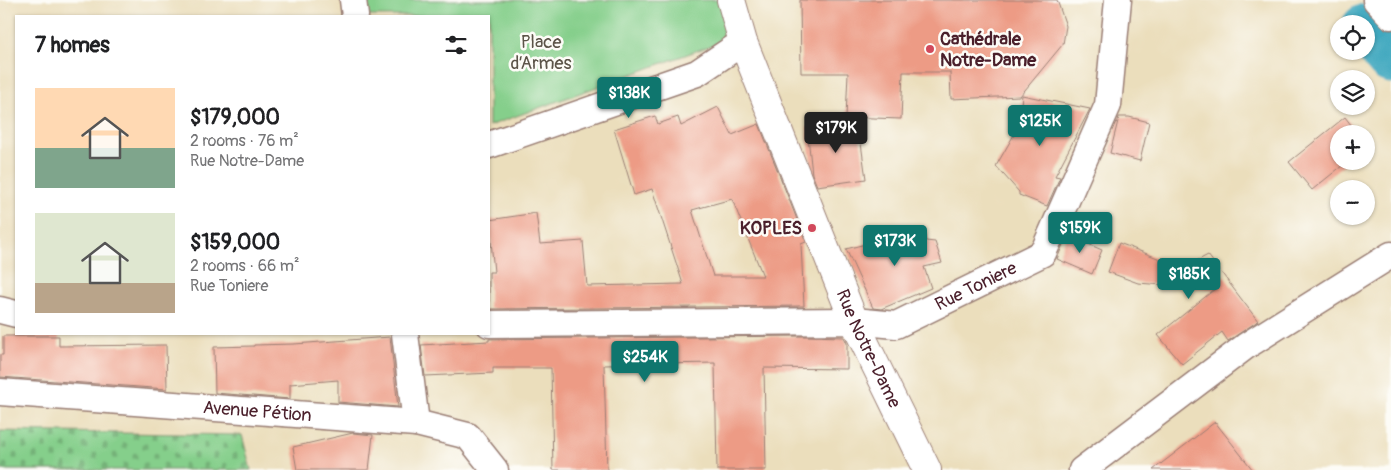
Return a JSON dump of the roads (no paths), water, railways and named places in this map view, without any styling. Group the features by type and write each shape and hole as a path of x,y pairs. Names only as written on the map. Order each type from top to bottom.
{"street":[{"path":"353,0 355,15"},
{"name":"Rue Notre-Dame","path":"731,0 743,42 854,321 928,470"},
{"name":"Rue Toniere","path":"490,324 854,321 896,325 1043,253 1108,105 1118,0"},
{"path":"1376,0 1391,16"},
{"path":"490,146 697,73 743,42"},
{"path":"1082,470 1246,346 1391,254"},
{"path":"0,310 15,314"},
{"path":"405,335 416,423"},
{"name":"Avenue Pétion","path":"0,392 416,423 468,436 495,470"}],"waterway":[{"path":"1375,39 1391,58"}],"place":[{"name":"Cathédrale Notre-Dame","path":"930,49"},
{"name":"KOPLES","path":"812,228"}],"park label":[{"name":"Place d’Armes","path":"541,52"}]}
